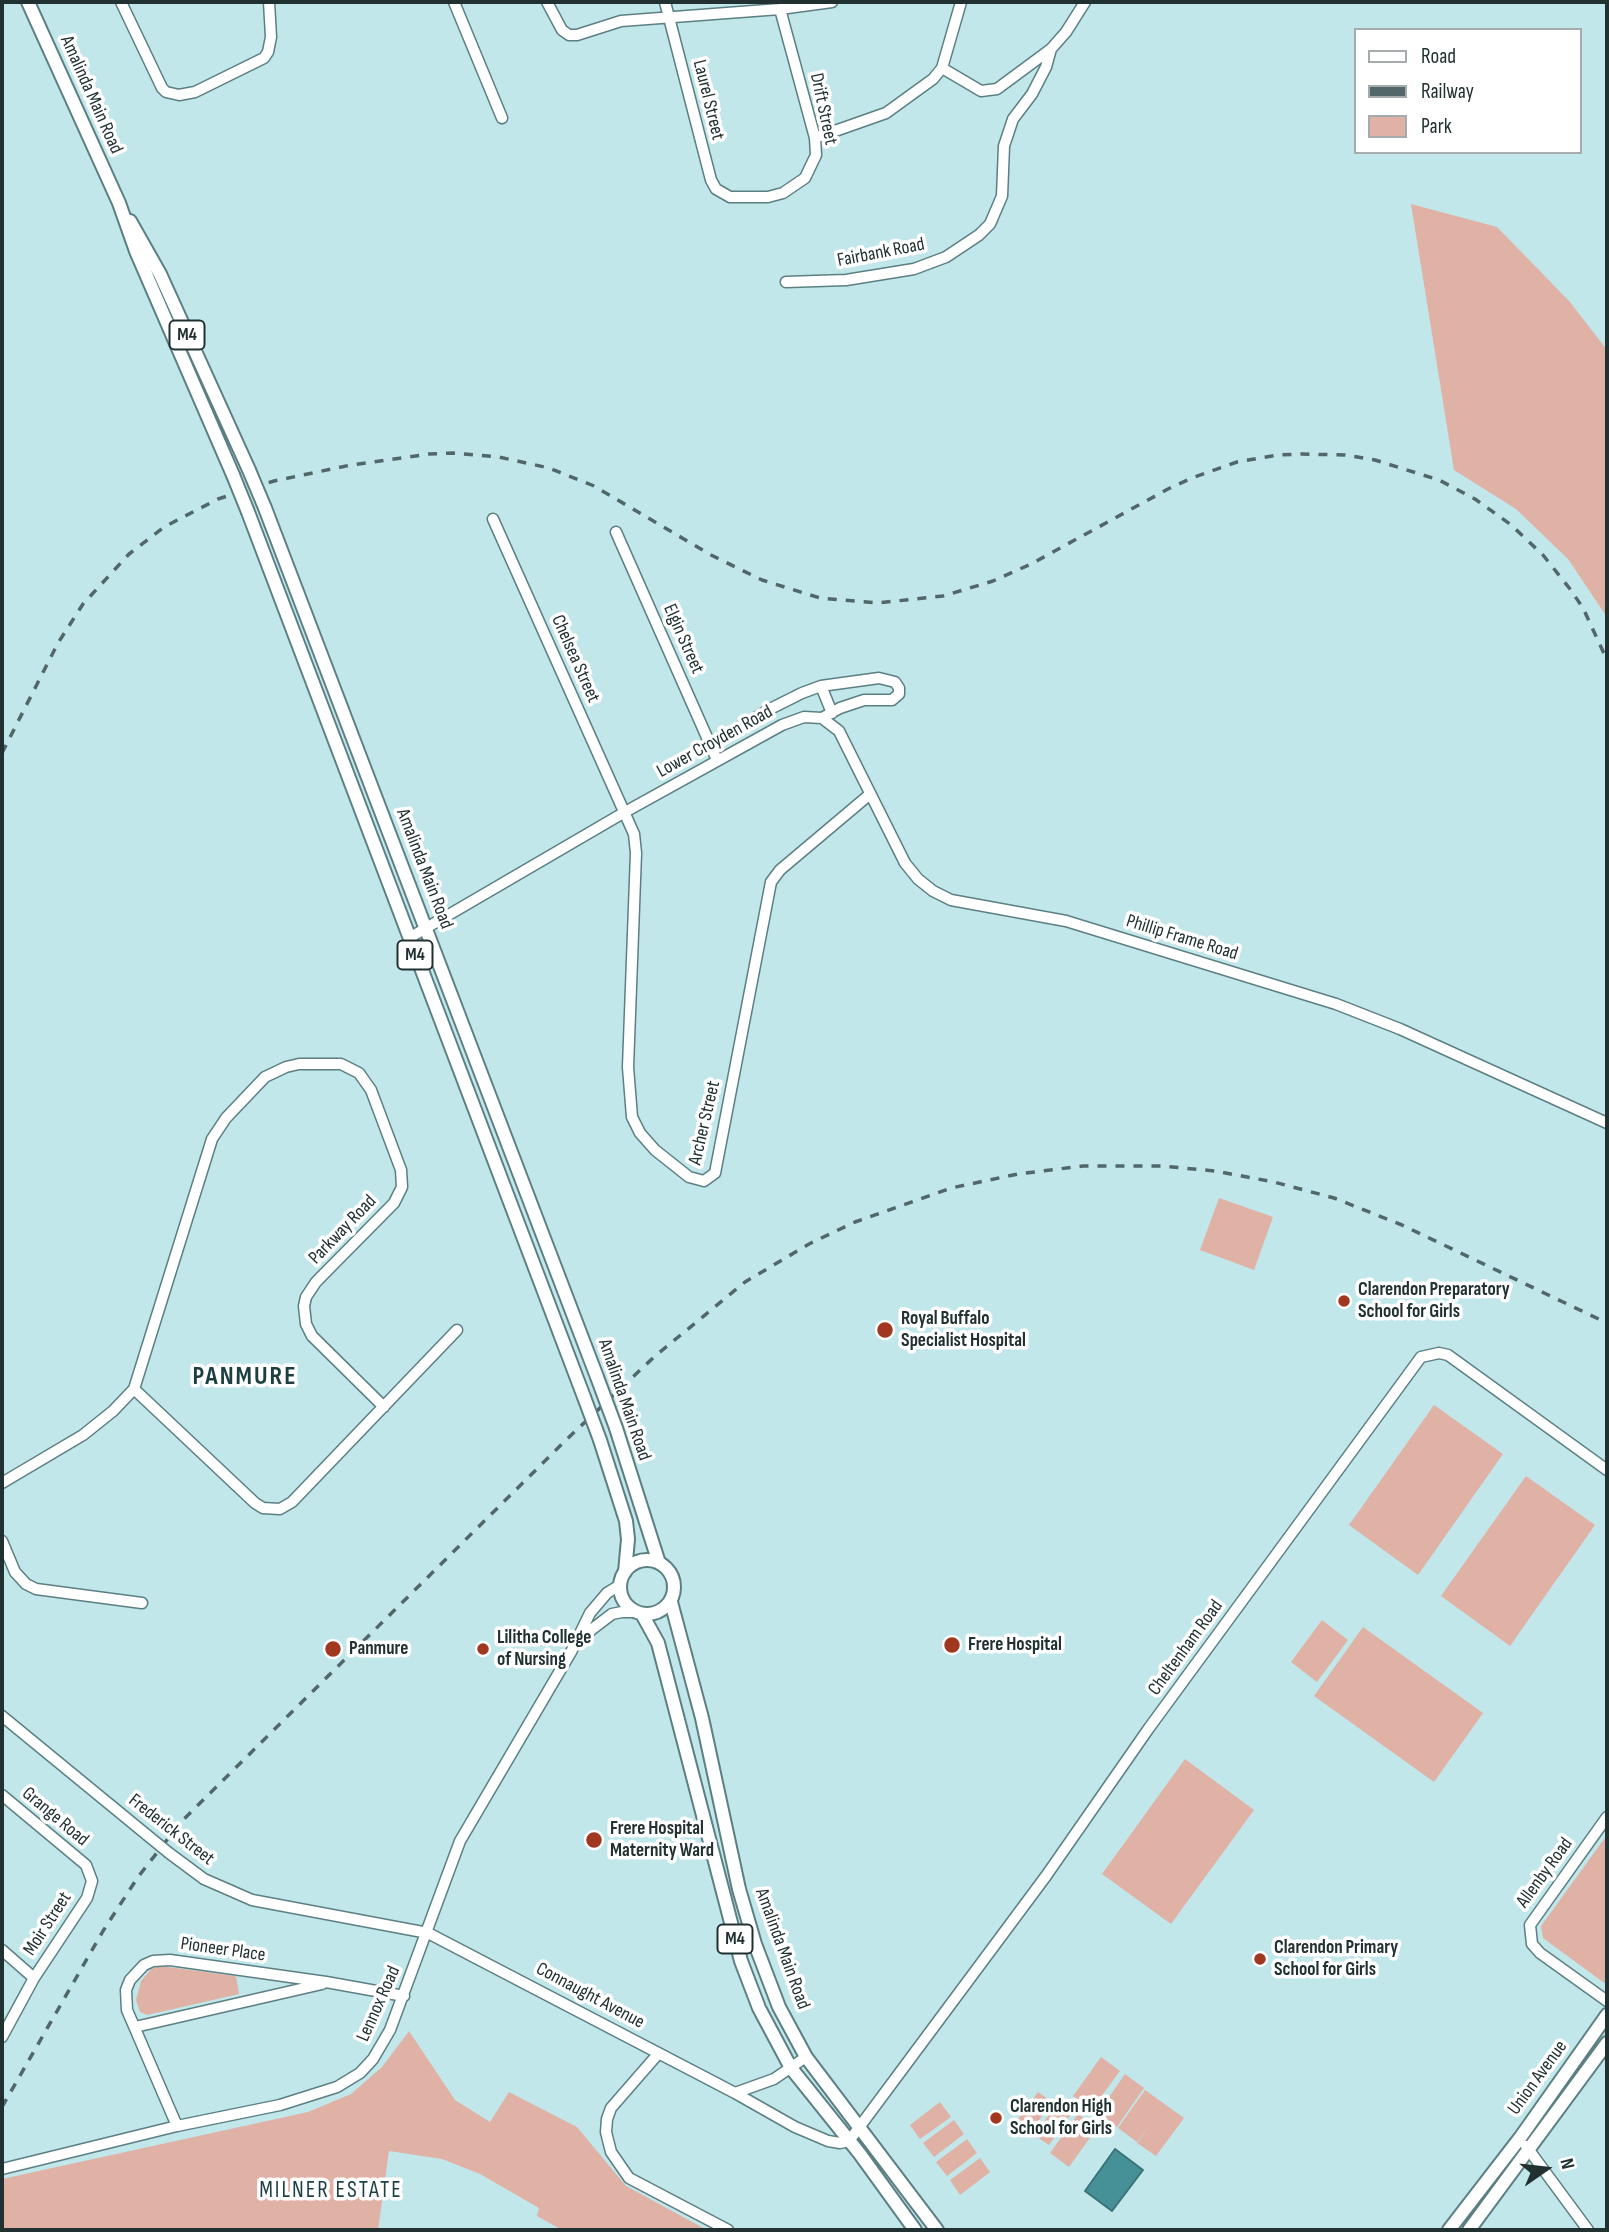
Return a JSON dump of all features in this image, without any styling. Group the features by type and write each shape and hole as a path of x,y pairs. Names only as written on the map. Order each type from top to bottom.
{"main road":[{"name":"Amalinda Main Road","path":"28,2 119,203 136,251 248,512 600,1440 626,1521 628,1539 625,1572 620,1585 624,1601 639,1613 658,1643 741,1961 759,2008 791,2068 849,2141"},
{"name":"Amalinda Main Road","path":"119,203 160,274 265,508 597,1377 659,1563 667,1568 674,1584 671,1602 702,1718 739,1889 779,2007 806,2057 860,2128"},
{"path":"625,1572 637,1562 652,1560 659,1563"},
{"path":"639,1613 658,1612 671,1602"},
{"name":"Union Avenue","path":"1449,2230 1520,2138 1607,2015"},
{"name":"Union Avenue","path":"1469,2230 1607,2043"},
{"name":"M4","path":"860,2128 937,2230"},
{"name":"M4","path":"849,2141 915,2230"}],"street":[{"path":"121,2 162,88 166,92 179,95 195,92 264,58 271,37 269,2"},
{"path":"454,2 502,118"},
{"path":"547,2 557,24 569,35 584,34 621,21 780,9 832,2"},
{"name":"Laurel Street","path":"665,2 711,180 716,189 730,197"},
{"path":"815,138 887,113 933,79 942,68 961,2"},
{"path":"942,68 971,87 989,91 1006,83 1051,49 1066,32 1085,2"},
{"name":"Drift Street","path":"730,197 768,197 783,193 805,178 816,155 815,138 780,9"},
{"name":"Fairbank Road","path":"786,282 846,280 914,269 946,257 979,235 990,224 1002,196 1004,146 1013,118 1032,94 1046,67 1051,49"},
{"name":"Chelsea Street","path":"493,519 625,812"},
{"name":"Elgin Street","path":"616,532 717,760"},
{"name":"Lower Croyden Road","path":"409,938 625,812 792,721 804,717 822,719 864,701 892,700 899,694 899,688 895,682 879,678 821,687 782,703 710,744"},
{"path":"821,687 832,713"},
{"name":"Phillip Frame Road","path":"822,719 839,731 869,795 911,871 933,891 951,900 1066,921 1336,1004 1400,1029 1607,1123"},
{"name":"Archer Street","path":"625,812 636,844 628,1067 632,1117 640,1133 655,1150 681,1172 697,1181 704,1181 715,1173 771,881 780,870 869,795"},
{"name":"Parkway Road","path":"2,1483 83,1435 113,1412 134,1389 208,1149 218,1128 248,1093 275,1071 299,1064 330,1062 351,1068 366,1081 401,1170 402,1188 394,1203 316,1282 306,1297 304,1315 312,1336 384,1407"},
{"path":"134,1389 255,1503 280,1509 292,1502 457,1330"},
{"name":"Cheltenham Road","path":"849,2141 1046,1876 1141,1739 1421,1357 1439,1353 1448,1355 1607,1471"},
{"path":"2,1541 15,1573 36,1589 142,1603"},
{"name":"Lennox Road","path":"2,2169 177,2126 280,2105 324,2092 350,2080 373,2059 404,1996 460,1841 598,1602 620,1585"},
{"name":"Lennox Road","path":"571,1651 591,1630 612,1614 639,1613"},
{"name":"Frederick Street","path":"2,1716 204,1880 252,1900 428,1933"},
{"name":"Grange Road","path":"2,1795 86,1865"},
{"name":"Allenby Road","path":"1607,1817 1530,1925 1532,1944 1540,1952 1607,2001"},
{"name":"Moir Street","path":"2,2037 34,1978 87,1898 92,1881 86,1865"},
{"name":"Connaught Avenue","path":"428,1933 816,2137 840,2143 849,2141"},
{"path":"2,1950 34,1978"},
{"name":"Pioneer Place","path":"177,2126 127,2010 130,1980 136,1972 153,1961 170,1960 404,1996"},
{"name":"Pioneer Place","path":"135,2028 326,1982"},
{"path":"658,2054 611,2108 606,2132 611,2152 629,2178 728,2230"},
{"path":"735,2093 763,2084 806,2057"},
{"path":"1520,2138 1588,2230"}],"green space":[{"path":"1411,204 1497,227 1570,302 1607,350 1607,617 1568,559 1516,509 1454,470"},
{"path":"1219,1198 1273,1217 1254,1270 1200,1250"},
{"path":"1434,1405 1503,1454 1418,1575 1349,1525"},
{"path":"1526,1476 1595,1525 1510,1646 1441,1596"},
{"path":"1322,1620 1348,1640 1317,1682 1291,1662"},
{"path":"1363,1627 1483,1713 1434,1782 1314,1696"},
{"path":"1185,1759 1254,1810 1171,1924 1102,1874"},
{"path":"1607,1835 1607,1985 1543,1938 1541,1926"},
{"path":"160,1966 236,1976 239,1994 147,2015 140,2012 136,2000 141,1981 151,1969"},
{"path":"409,2031 455,2100 490,2122 509,2092 577,2127 626,2186 707,2230 562,2230 537,2216 539,2208 480,2174 442,2159 389,2151 378,2230 2,2230 2,2179 308,2112 351,2094 382,2067"},
{"path":"1101,2057 1120,2071 1092,2109 1073,2096"},
{"path":"1125,2074 1144,2088 1117,2127 1098,2113"},
{"path":"1145,2090 1184,2118 1156,2156 1137,2143 1151,2123 1137,2142 1118,2128"},
{"path":"1038,2092 1052,2102 1030,2133 1016,2122"},
{"path":"940,2102 951,2117 920,2139 910,2125"},
{"path":"1057,2104 1071,2114 1049,2145 1034,2135"},
{"path":"1078,2114 1097,2128 1069,2167 1050,2153"},
{"path":"954,2120 964,2134 934,2157 923,2143"},
{"path":"967,2139 977,2153 947,2176 936,2162"},
{"path":"980,2158 990,2172 960,2195 950,2180"}],"water":[{"path":"1115,2149 1143,2170 1112,2211 1085,2191"}],"railway":[{"path":"2,753 58,643 83,604 129,554 164,527 218,499 274,481 351,465 429,454 499,457 549,468 594,486 711,555 762,580 820,598 877,603 943,596 993,581 1031,564 1168,489 1237,462 1302,454 1345,455 1375,460 1439,480 1475,499 1510,524 1543,555 1570,589 1583,608 1607,660"},
{"path":"2,2107 103,1931 138,1877 181,1822 566,1440 654,1357 745,1282 809,1244 855,1222 951,1188 1018,1174 1083,1166 1162,1166 1215,1171 1274,1182 1334,1198 1402,1225 1607,1323"}],"place":[{"name":"Clarendon Preparatory School for Girls","path":"1344,1301"},
{"name":"Royal Buffalo Specialist Hospital","path":"885,1330"},
{"name":"Frere Hospital","path":"952,1645"},
{"name":"Panmure","path":"333,1649"},
{"name":"Lilitha College of Nursing","path":"483,1649"},
{"name":"Frere Hospital Maternity Ward","path":"594,1840"},
{"name":"Clarendon Primary School for Girls","path":"1260,1959"},
{"name":"Clarendon High School for Girls","path":"996,2118"}],"district":[{"name":"PANMURE","path":"245,1377"},
{"name":"MILNER ESTATE","path":"331,2191"}]}
